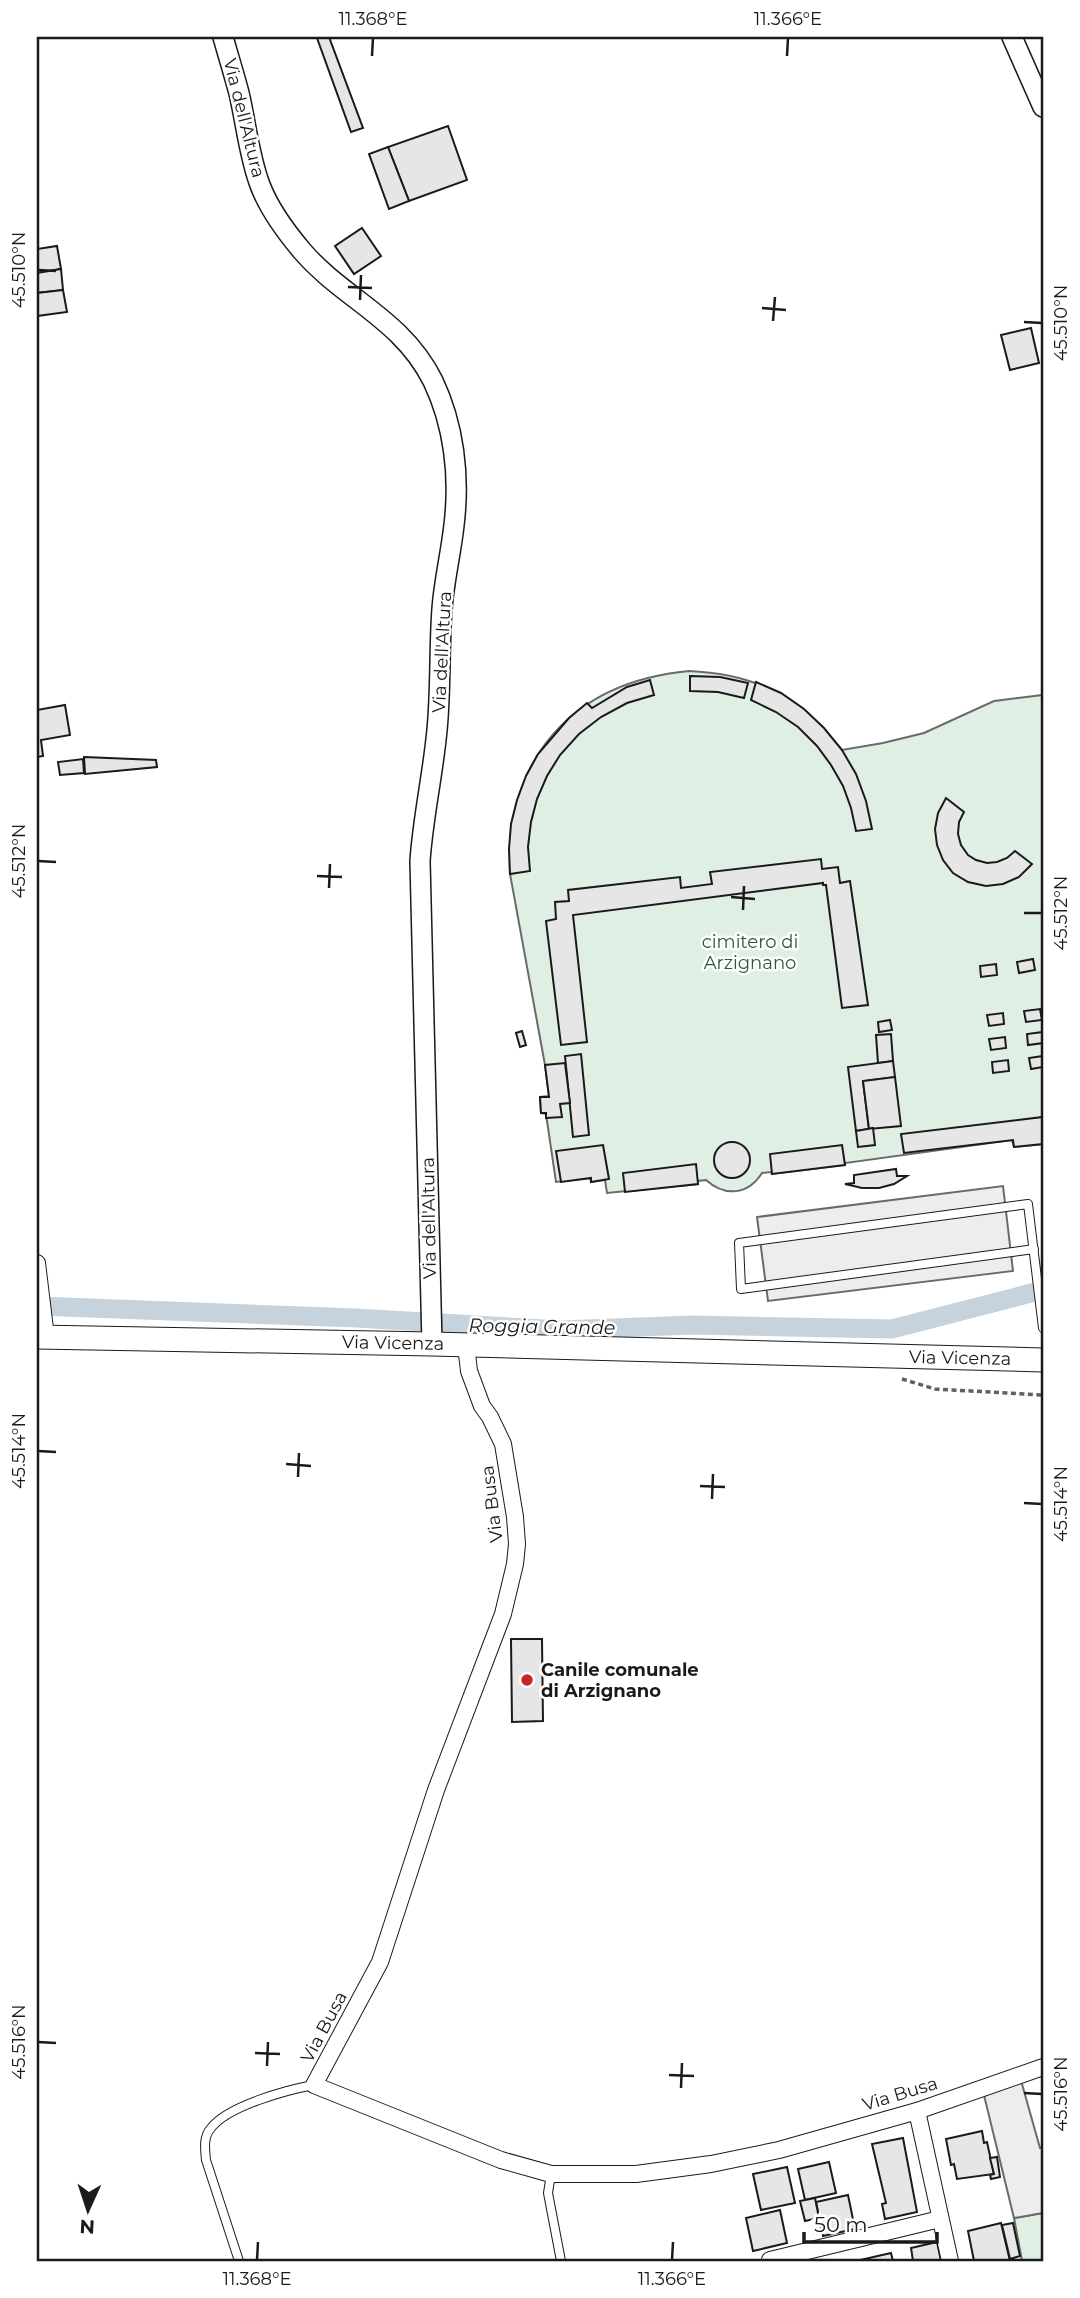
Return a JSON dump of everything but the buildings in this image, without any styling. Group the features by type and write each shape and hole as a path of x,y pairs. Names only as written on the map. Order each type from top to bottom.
{"main road":[{"name":"Via Vicenza","path":"43,1337 1043,1360"}],"street":[{"name":"Via dell'Altura","path":"223,37 260,185 272,209 285,231 304,253 328,276 402,335 420,358 443,405 454,453 456,510 442,608 437,733 420,861 432,1344"},
{"path":"1012,37 1043,107"},
{"path":"37,1265 43,1337"},
{"name":"Via Busa","path":"466,1345 469,1371 482,1406 503,1444 516,1517 515,1564 503,1614 436,1790 380,1962 314,2085 501,2160 551,2174 636,2174 710,2164 779,2150 917,2111 1043,2067"},
{"path":"917,2111 950,2261"},
{"path":"770,2260 940,2219"}],"lane":[{"path":"1034,1249 741,1289 739,1243 1028,1204 1034,1249 1038,1280 1043,1328"},
{"path":"239,2261 206,2160 204,2144 210,2129 228,2114 285,2091 314,2085"},
{"path":"551,2174 548,2193 561,2261"}],"path":[{"path":"902,1379 935,1389 1043,1395"}],"green space":[{"name":"cimitero di Arzignano","path":"689,671 736,677 775,692 810,716 842,750 924,733 994,701 1043,695 1043,1144 1014,1147 1012,1140 845,1165 762,1173 750,1186 736,1191 721,1189 706,1180 698,1181 698,1184 607,1193 605,1180 591,1182 590,1178 556,1182 546,1114 541,1113 540,1097 549,1096 545,1065 510,874 511,832 520,795 534,762 554,733 580,709 611,691 648,678"},
{"path":"1043,2213 1043,2261 1022,2261 1014,2218"}],"shaded area":[{"path":"1003,1186 1013,1271 768,1301 757,1217"},
{"path":"1020,2077 1040,2148 1043,2148 1043,2213 1014,2218 982,2087"}],"waterway":[{"name":"Roggia Grande","path":"37,1306 356,1318 561,1330 693,1325 892,1329 1043,1290"}],"place":[{"name":"Canile comunale di Arzignano","path":"527,1680"}]}
